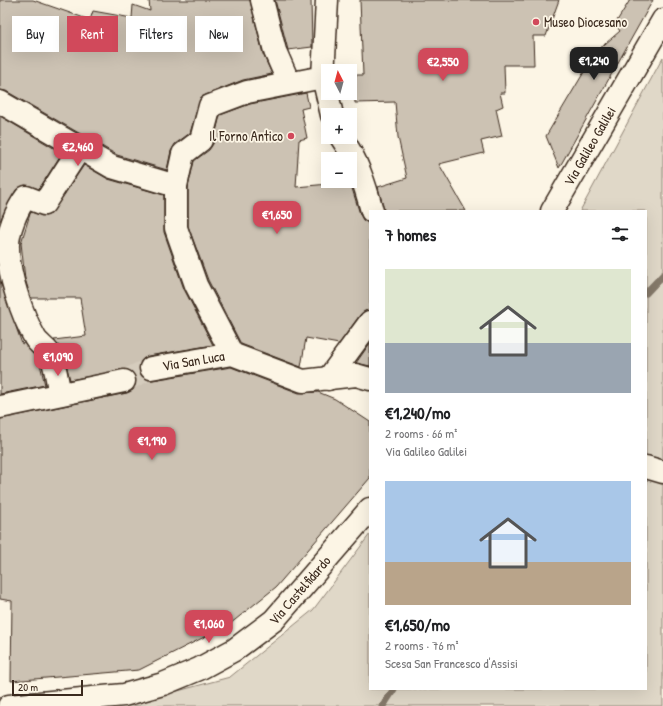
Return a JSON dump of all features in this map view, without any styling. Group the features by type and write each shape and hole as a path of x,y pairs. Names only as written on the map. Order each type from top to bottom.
{"street":[{"path":"262,0 283,85"},
{"path":"324,64 327,0"},
{"name":"Via Galileo Galilei","path":"553,210 663,20"},
{"path":"232,354 196,285 176,228 176,186 183,154 201,140 210,106 247,92 321,77"},
{"path":"0,102 112,167 176,186"},
{"path":"346,144 352,153 365,184 372,210"},
{"path":"60,394 51,358 35,338 17,291 8,247 9,234 22,202 26,197 44,204 80,148"},
{"path":"328,379 369,323"},
{"name":"Via San Luca","path":"151,368 232,354 302,381 328,379"},
{"path":"328,379 356,375 369,379"},
{"path":"0,407 124,381"},
{"path":"647,466 663,472"},
{"name":"Via Castelfidardo","path":"9,706 124,694 163,684 199,669 220,658 234,650 274,620 369,510"}],"shaded area":[{"path":"663,57 663,706 82,706 129,704 230,677 313,610 369,535 369,690 647,690 647,210 581,210"}],"building":[{"path":"0,0 33,0 79,16 67,16 67,52 118,52 118,16 91,16 93,11 126,17 126,52 187,52 187,16 132,16 133,5 150,11 149,0 250,0 263,54 272,74 243,80 201,97 190,133 175,144 171,151 167,170 117,155 6,91 0,90"},
{"path":"275,0 311,0 312,47 288,50"},
{"path":"360,0 559,0 546,36 533,36 534,65 504,65 505,93 500,93 503,106 496,109 502,136 481,141 484,153 439,164 465,210 384,210 378,187 407,178 398,137 395,102 355,103 355,100 357,100 357,75 363,75"},
{"path":"630,0 653,0 559,168 546,136 584,72 576,69 620,31 615,24"},
{"path":"306,93 309,107 301,109 307,138 299,140 296,187 321,185 321,188 352,188 360,214 363,220 368,223 369,310 360,315 339,344 306,338 301,367 241,344 208,280 188,226 188,187 194,161 209,150 213,144 220,115 250,104"},
{"path":"0,116 62,153 39,189 25,185 16,190 0,221"},
{"path":"84,165 108,179 164,195 164,232 184,289 213,345 148,356 139,364 139,370 142,376 147,380 153,380 231,367 299,393 318,392 335,399 369,421 369,479 276,587 230,624 139,670 11,681 12,601 0,599 0,419 127,393 133,390 136,385 134,373 128,369 70,380 64,356 54,340 86,336 80,298 31,298 25,279 21,243 30,214 31,212 45,216 51,214"},
{"path":"0,281 22,344 24,343 39,360 45,385 0,394"},
{"path":"369,344 369,366 356,363"}],"waterway":[{"path":"647,292 663,275"},
{"path":"383,706 393,690"}],"tunnel":[{"path":"124,381 151,368"}],"place":[{"name":"Museo Diocesano","path":"536,22"},
{"name":"Il Forno Antico","path":"291,136"}]}
